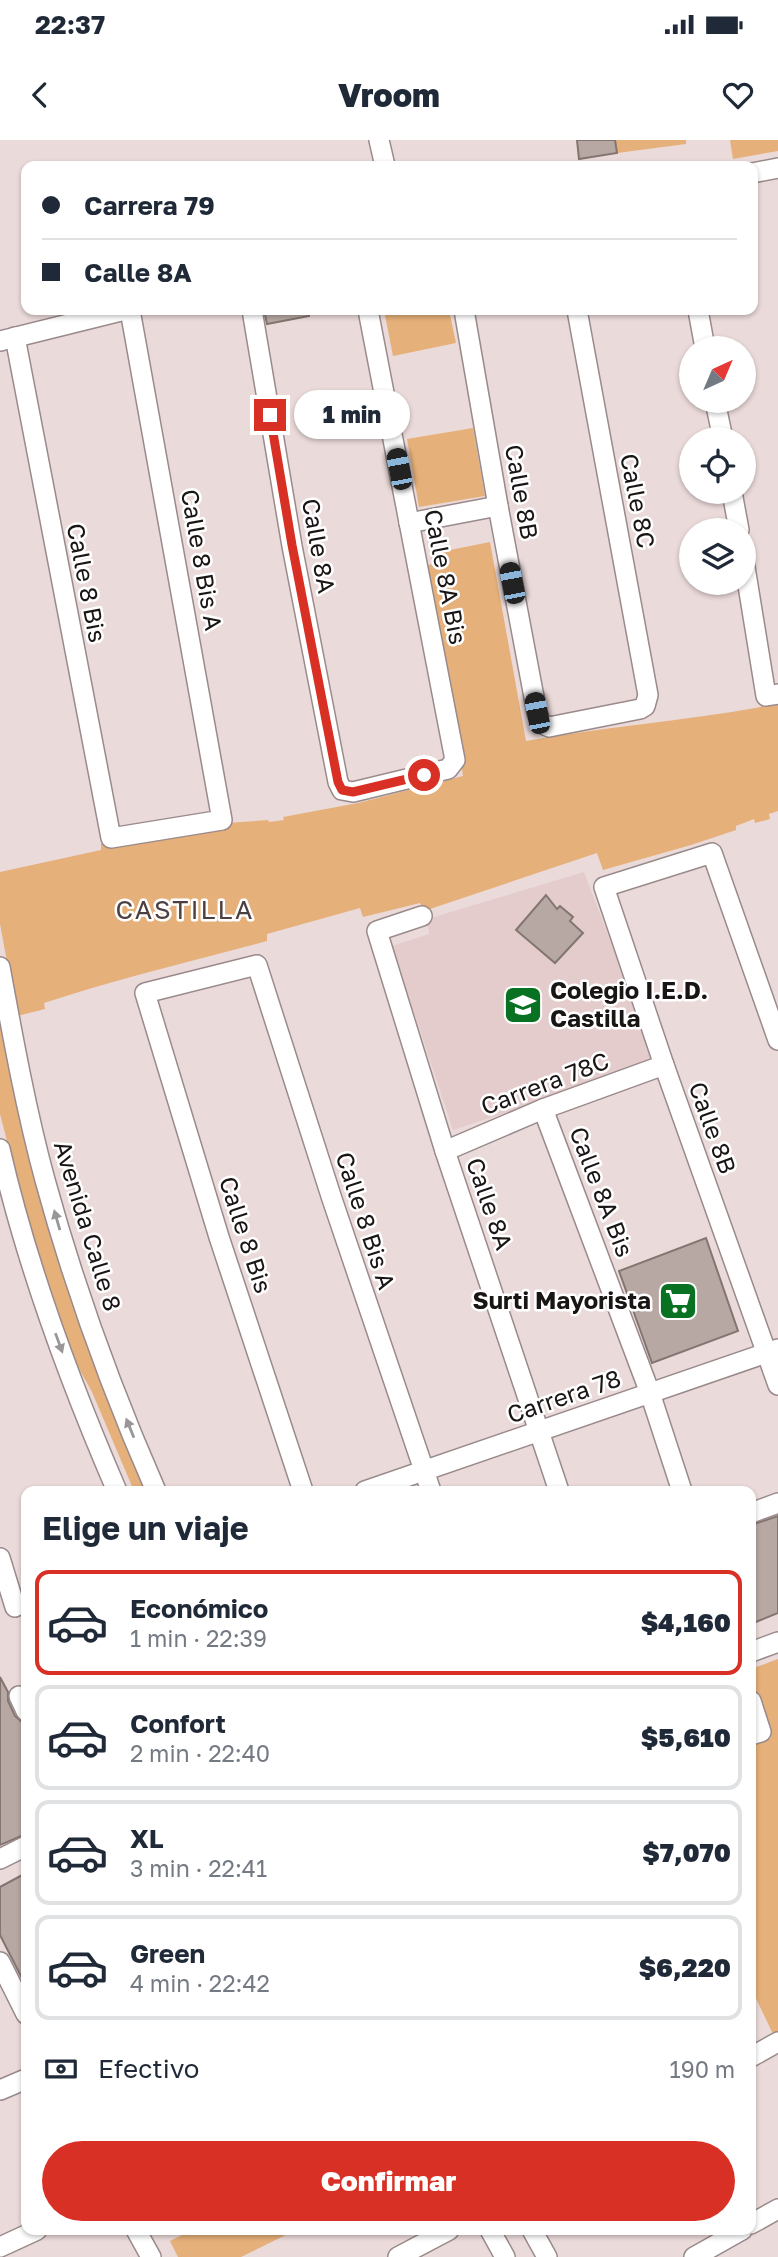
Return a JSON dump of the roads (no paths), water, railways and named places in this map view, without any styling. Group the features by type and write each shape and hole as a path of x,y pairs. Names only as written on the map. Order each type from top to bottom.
{"street":[{"path":"379,140 384,161"},
{"path":"758,172 778,168"},
{"path":"8,339 107,315"},
{"name":"Calle 8 Bis A","path":"111,838 222,820 129,315"},
{"name":"Calle 8A","path":"254,315 295,559 338,782 342,790 353,792 448,769"},
{"name":"Calle 8A Bis","path":"369,315 454,750 455,760 448,769"},
{"name":"Calle 8B","path":"465,315 498,506 541,723"},
{"name":"Calle 8C","path":"541,723 549,727 640,709 648,701 578,315"},
{"path":"699,315 703,336"},
{"name":"Calle 8 Bis","path":"8,339 111,838"},
{"path":"409,523 498,506"},
{"path":"751,595 772,695"},
{"name":"Calle 8B","path":"778,1040 712,853 604,887 664,1065 772,1351 778,1385"},
{"name":"Calle 8A","path":"422,916 377,931 445,1151 557,1486"},
{"name":"Calle 8 Bis","path":"257,964 145,993 219,1237 301,1486"},
{"name":"Calle 8 Bis A","path":"257,964 331,1199 429,1486"},
{"name":"Avenida Calle 8","path":"0,967 26,1103 60,1231 94,1337 154,1486"},
{"name":"Carrera 78C","path":"445,1151 543,1109 664,1065"},
{"name":"Calle 8A Bis","path":"543,1109 650,1393 680,1486"},
{"path":"0,1149 43,1301 115,1486"},
{"name":"Carrera 78","path":"380,1486 772,1351"},
{"path":"756,1511 778,1503"},
{"path":"0,1558 14,1607"},
{"path":"756,1649 778,1642"},
{"path":"0,1859 21,1848"},
{"path":"0,1962 21,2004"},
{"path":"756,2054 778,2042"},
{"path":"0,2090 21,2081"},
{"path":"756,2221 778,2209"},
{"path":"0,2247 26,2235"},
{"path":"139,2235 151,2257"},
{"path":"398,2257 440,2235"},
{"path":"493,2235 505,2257"},
{"path":"535,2235 547,2257"},
{"path":"694,2257 733,2235"}],"place":[{"name":"Colegio I.E.D. Castilla","path":"523,1005"},
{"name":"Surti Mayorista","path":"678,1301"}],"district":[{"name":"CASTILLA","path":"185,910"}]}
